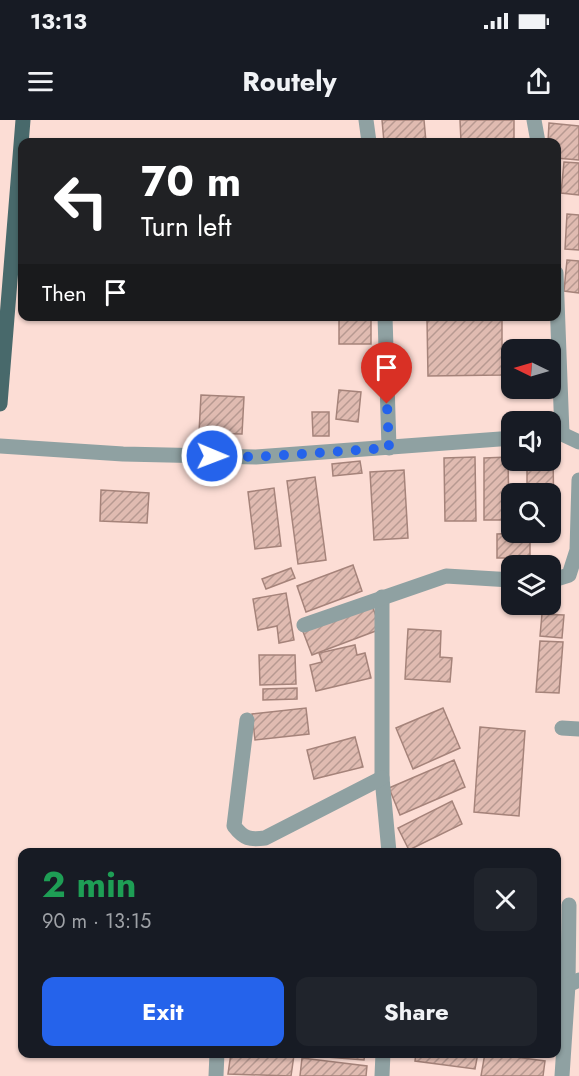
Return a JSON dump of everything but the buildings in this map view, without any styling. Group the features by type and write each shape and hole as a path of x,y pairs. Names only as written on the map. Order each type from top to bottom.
{"main road":[{"path":"22,138 23,120"},
{"path":"0,404 18,182"}],"street":[{"path":"366,120 368,138"},
{"path":"534,120 537,138"},
{"path":"385,321 389,448"},
{"path":"556,321 556,411"},
{"path":"561,436 579,442"},
{"path":"0,446 123,454 256,457 501,439"},
{"path":"561,578 569,575 577,549 579,480"},
{"path":"304,625 446,576 501,579"},
{"path":"382,597 382,778 389,848"},
{"path":"247,720 234,826 242,837 252,840 266,838 382,778"},
{"path":"562,728 579,729"},
{"path":"562,1076 574,982 569,905"},
{"path":"216,1076 217,1058"},
{"path":"382,1076 383,1058"}],"route":[{"path":"212,456 256,457 389,448 387,404"}]}
